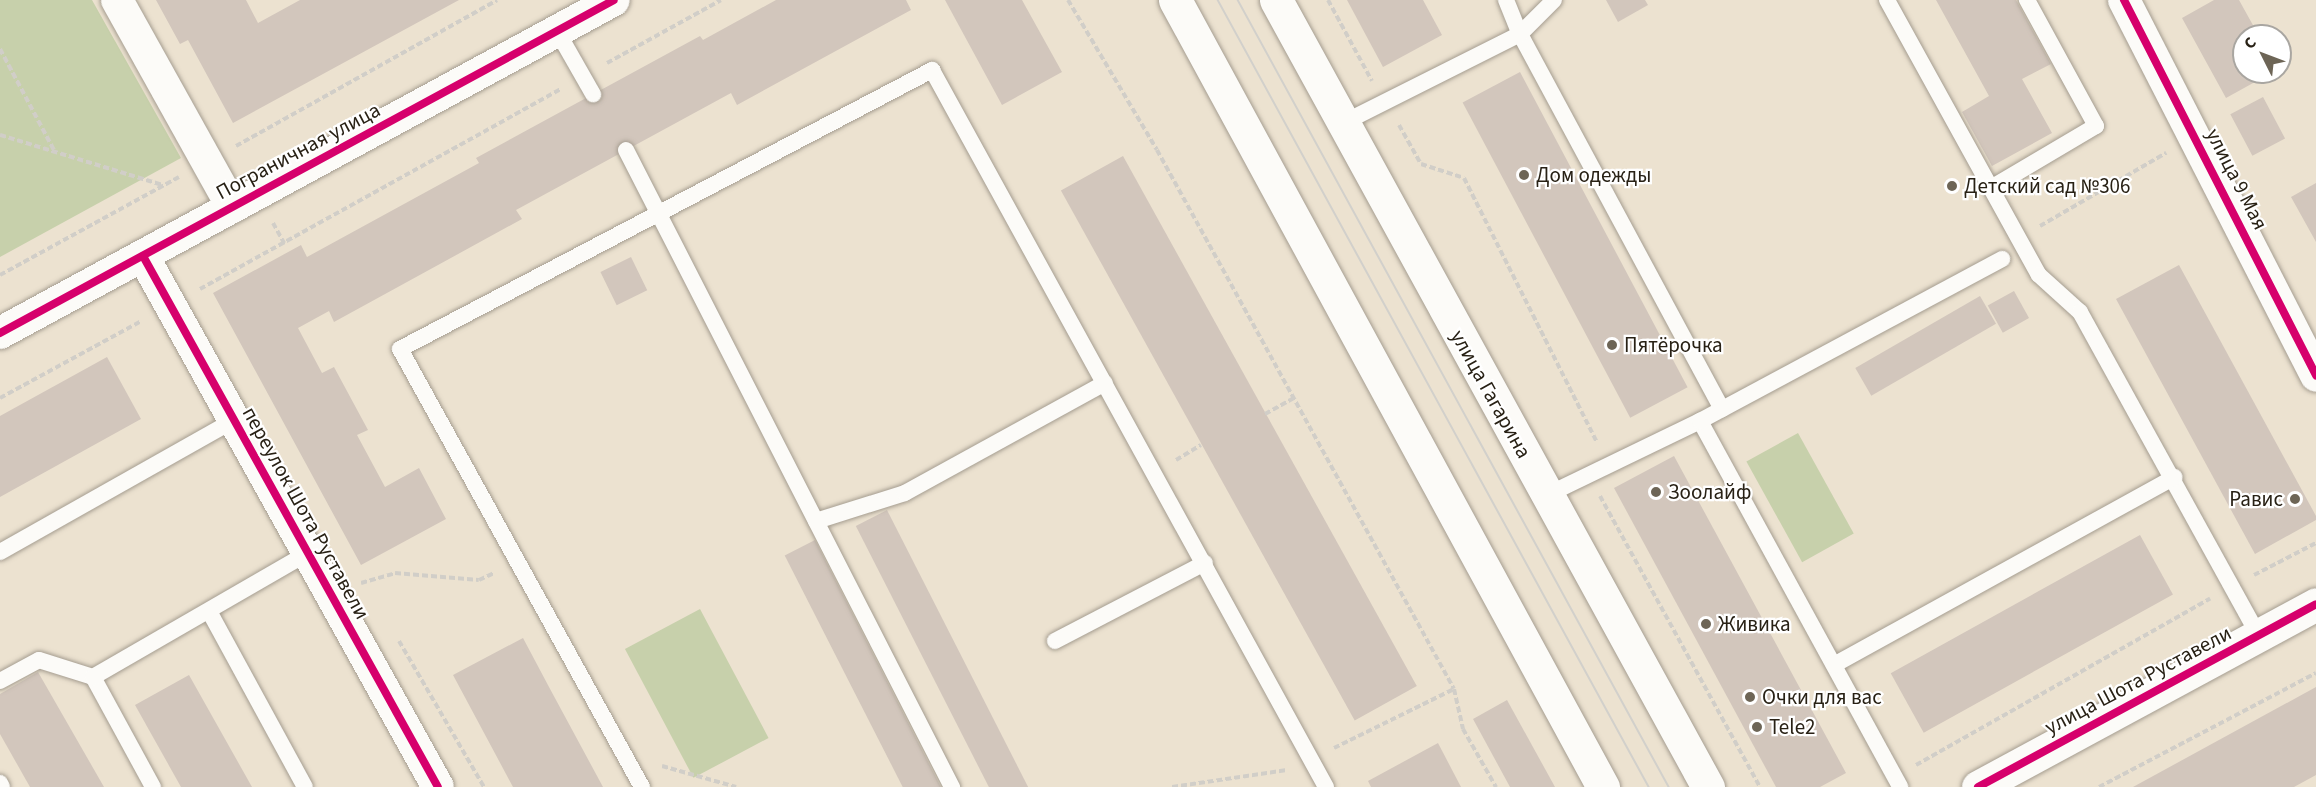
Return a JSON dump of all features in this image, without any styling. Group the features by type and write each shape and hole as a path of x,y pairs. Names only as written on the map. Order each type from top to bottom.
{"main road":[{"path":"1175,0 1603,787"},
{"name":"улица Гагарина","path":"1276,0 1708,787"},
{"name":"улица Шота Руставели","path":"1978,787 2316,604"}],"street":[{"path":"117,0 232,207"},
{"name":"Пограничная улица","path":"0,333 614,0"},
{"name":"улица 9 Мая","path":"2124,0 2316,376"},
{"name":"переулок Шота Руставели","path":"143,256 438,787"}],"lane":[{"path":"1506,0 1520,34 1722,410"},
{"path":"1343,123 1520,34 1554,0"},
{"path":"1887,0 2038,275 2080,312 2174,477 2259,636"},
{"path":"1991,188 2096,126 2026,0"},
{"path":"557,31 594,94"},
{"path":"642,787 400,349 658,211 932,70 1205,563 1326,787"},
{"path":"626,150 952,787"},
{"path":"1547,495 1722,410 2002,259"},
{"path":"816,521 905,494 1105,383"},
{"path":"0,552 234,420"},
{"path":"1700,421 1898,782"},
{"path":"1834,665 2174,477"},
{"path":"93,677 309,553"},
{"path":"1055,641 1205,563"},
{"path":"209,612 305,787"},
{"path":"0,681 39,660 93,677 153,787"},
{"path":"0,783 2,787"}],"path":[{"path":"0,275 497,0"},
{"path":"0,398 722,0"},
{"path":"1068,0 1125,93 1454,688 1463,729 1496,787"},
{"path":"1328,0 1384,102 1422,164 1464,178 1597,439 1588,475 1760,787"},
{"path":"0,49 55,153"},
{"path":"0,135 164,185"},
{"path":"2020,240 2195,136"},
{"path":"1265,414 1294,398"},
{"path":"1898,782 2233,586 2316,543"},
{"path":"358,584 395,573 479,580 518,561"},
{"path":"2099,787 2316,673"},
{"path":"625,755 736,787"}],"green space":[{"path":"0,0 92,0 181,158 0,257"},
{"path":"1798,433 1854,534 1802,562 1746,462"},
{"path":"700,609 769,738 693,778 625,649"}],"building":[{"path":"156,0 246,0 258,23 300,0 459,0 233,123 188,40 180,44"},
{"path":"776,0 906,0 911,10 737,105 731,93 516,210 522,219 334,322 329,311 298,328 322,373 334,367 368,430 357,435 385,487 419,468 446,519 361,565 213,293 301,245 307,257 479,163 476,158 700,36 703,40"},
{"path":"945,0 1022,0 1062,72 1002,105"},
{"path":"1347,0 1423,0 1442,35 1383,67"},
{"path":"1606,0 1645,0 1648,5 1618,22"},
{"path":"1936,0 2016,0 2051,64 2022,79 2052,133 1992,166 1962,112 1989,96"},
{"path":"2214,0 2239,0 2252,24 2232,24 2232,84 2251,84 2226,98 2182,18"},
{"path":"1520,72 1688,387 1630,418 1463,103"},
{"path":"2263,97 2285,138 2252,156 2230,114"},
{"path":"1123,156 1417,686 1355,720 1061,190"},
{"path":"2316,183 2316,242 2291,197"},
{"path":"631,257 647,290 617,305 600,272"},
{"path":"2179,265 2316,516 2316,520 2255,554 2116,299"},
{"path":"2014,291 2029,318 2003,333 1988,306"},
{"path":"1980,296 1996,324 1871,396 1855,368"},
{"path":"107,357 141,419 0,497 0,416"},
{"path":"1674,456 1846,773 1820,787 1776,787 1614,488"},
{"path":"887,510 1028,787 989,787 856,526"},
{"path":"2140,535 2173,594 1924,733 1891,673"},
{"path":"815,540 941,787 903,787 785,555"},
{"path":"523,638 603,787 513,787 453,675"},
{"path":"38,672 104,787 30,787 0,734 0,694"},
{"path":"189,675 252,787 181,787 135,705"},
{"path":"2316,687 2316,775 2294,787 2133,787"},
{"path":"1507,700 1555,787 1510,787 1473,719"},
{"path":"1438,743 1461,787 1371,787 1368,781"}],"tram line":[{"path":"1218,0 1649,787"},
{"path":"1238,0 1669,787"}],"cycle path":[{"path":"0,333 614,0"},
{"path":"2124,0 2316,376"},
{"path":"143,256 438,787"},
{"path":"1978,787 2316,604"}],"place":[{"name":"Дом одежды","path":"1524,175"},
{"name":"Детский сад №306","path":"1952,186"},
{"name":"Пятёрочка","path":"1612,345"},
{"name":"Зоолайф","path":"1656,492"},
{"name":"Равис","path":"2295,499"},
{"name":"Живика","path":"1706,624"},
{"name":"Очки для вас","path":"1750,697"},
{"name":"Tele2","path":"1757,727"}]}
